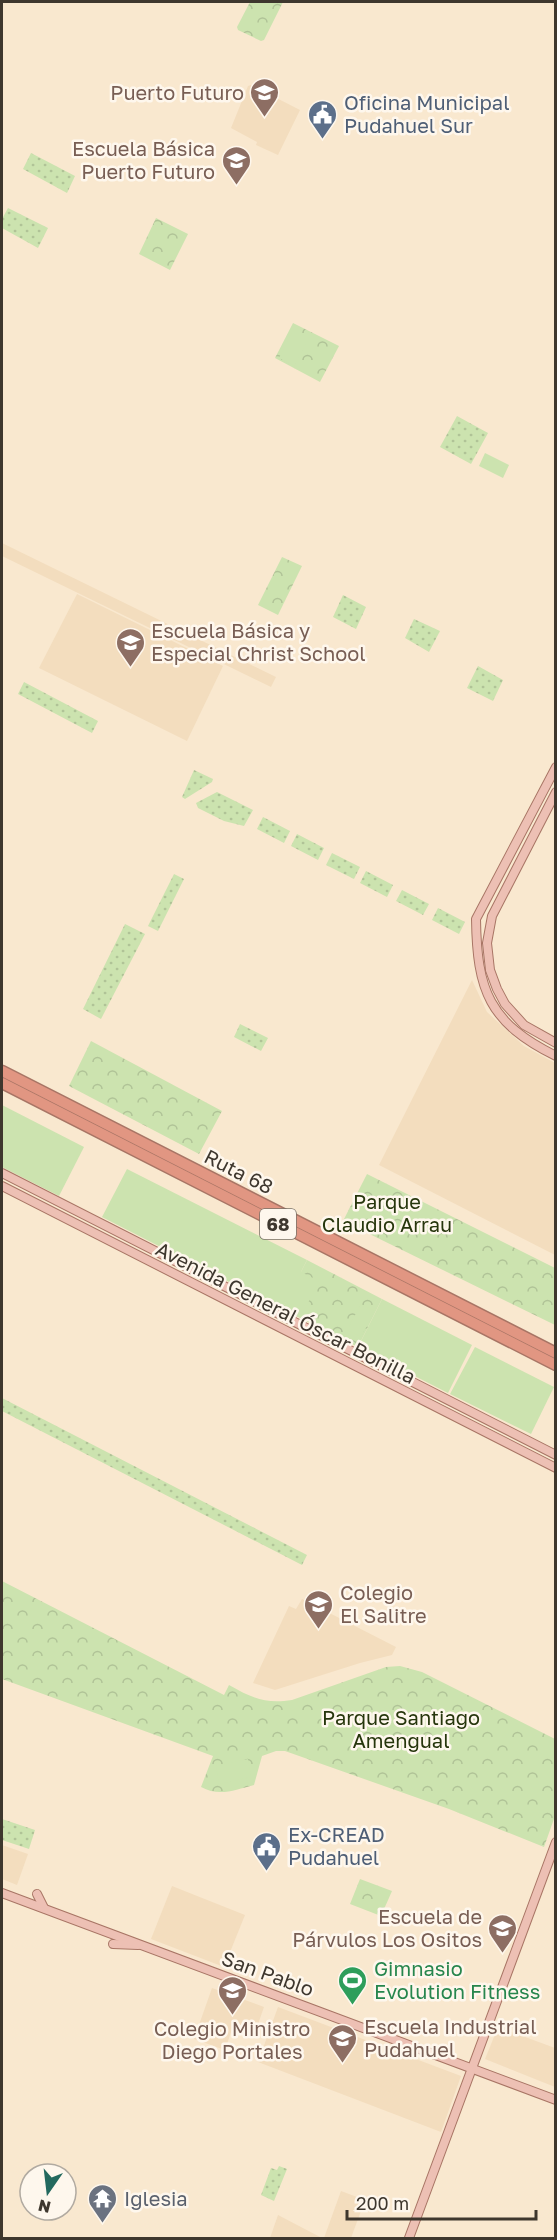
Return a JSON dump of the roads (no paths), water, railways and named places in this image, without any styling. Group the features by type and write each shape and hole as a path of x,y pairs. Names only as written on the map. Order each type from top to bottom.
{"highway":[{"name":"Ruta 68","path":"2,1071 555,1353"},
{"name":"Ruta 68","path":"2,1083 555,1365"}],"main road":[{"path":"555,767 476,919 479,969 486,993 493,1005 517,1033 555,1056"},
{"path":"487,943 492,915 555,792"},
{"path":"476,919 484,931 490,970 496,989 505,1004 524,1025 555,1043"},
{"name":"Avenida General Óscar Bonilla","path":"2,1173 555,1455"},
{"name":"Avenida General Óscar Bonilla","path":"2,1186 555,1468"},
{"path":"409,2238 555,1842"},
{"name":"San Pablo","path":"2,1893 555,2100"},
{"path":"37,1893 44,1908"},
{"path":"113,1944 128,1946 142,1944"}],"place":[{"name":"Puerto Futuro","path":"265,118"},
{"name":"Oficina Municipal Pudahuel Sur","path":"323,140"},
{"name":"Escuela Básica Puerto Futuro","path":"236,186"},
{"name":"Escuela Básica y Especial Christ School","path":"130,668"},
{"name":"Colegio El Salitre","path":"319,1630"},
{"name":"Ex-CREAD Pudahuel","path":"267,1872"},
{"name":"Escuela de Párvulos Los Ositos","path":"503,1954"},
{"name":"Gimnasio Evolution Fitness","path":"353,2006"},
{"name":"Colegio Ministro Diego Portales","path":"232,2016"},
{"name":"Escuela Industrial Pudahuel","path":"343,2064"},
{"name":"Iglesia","path":"103,2224"}],"park label":[{"name":"Parque Claudio Arrau","path":"387,1212"},
{"name":"Parque Santiago Amengual","path":"401,1728"}]}
